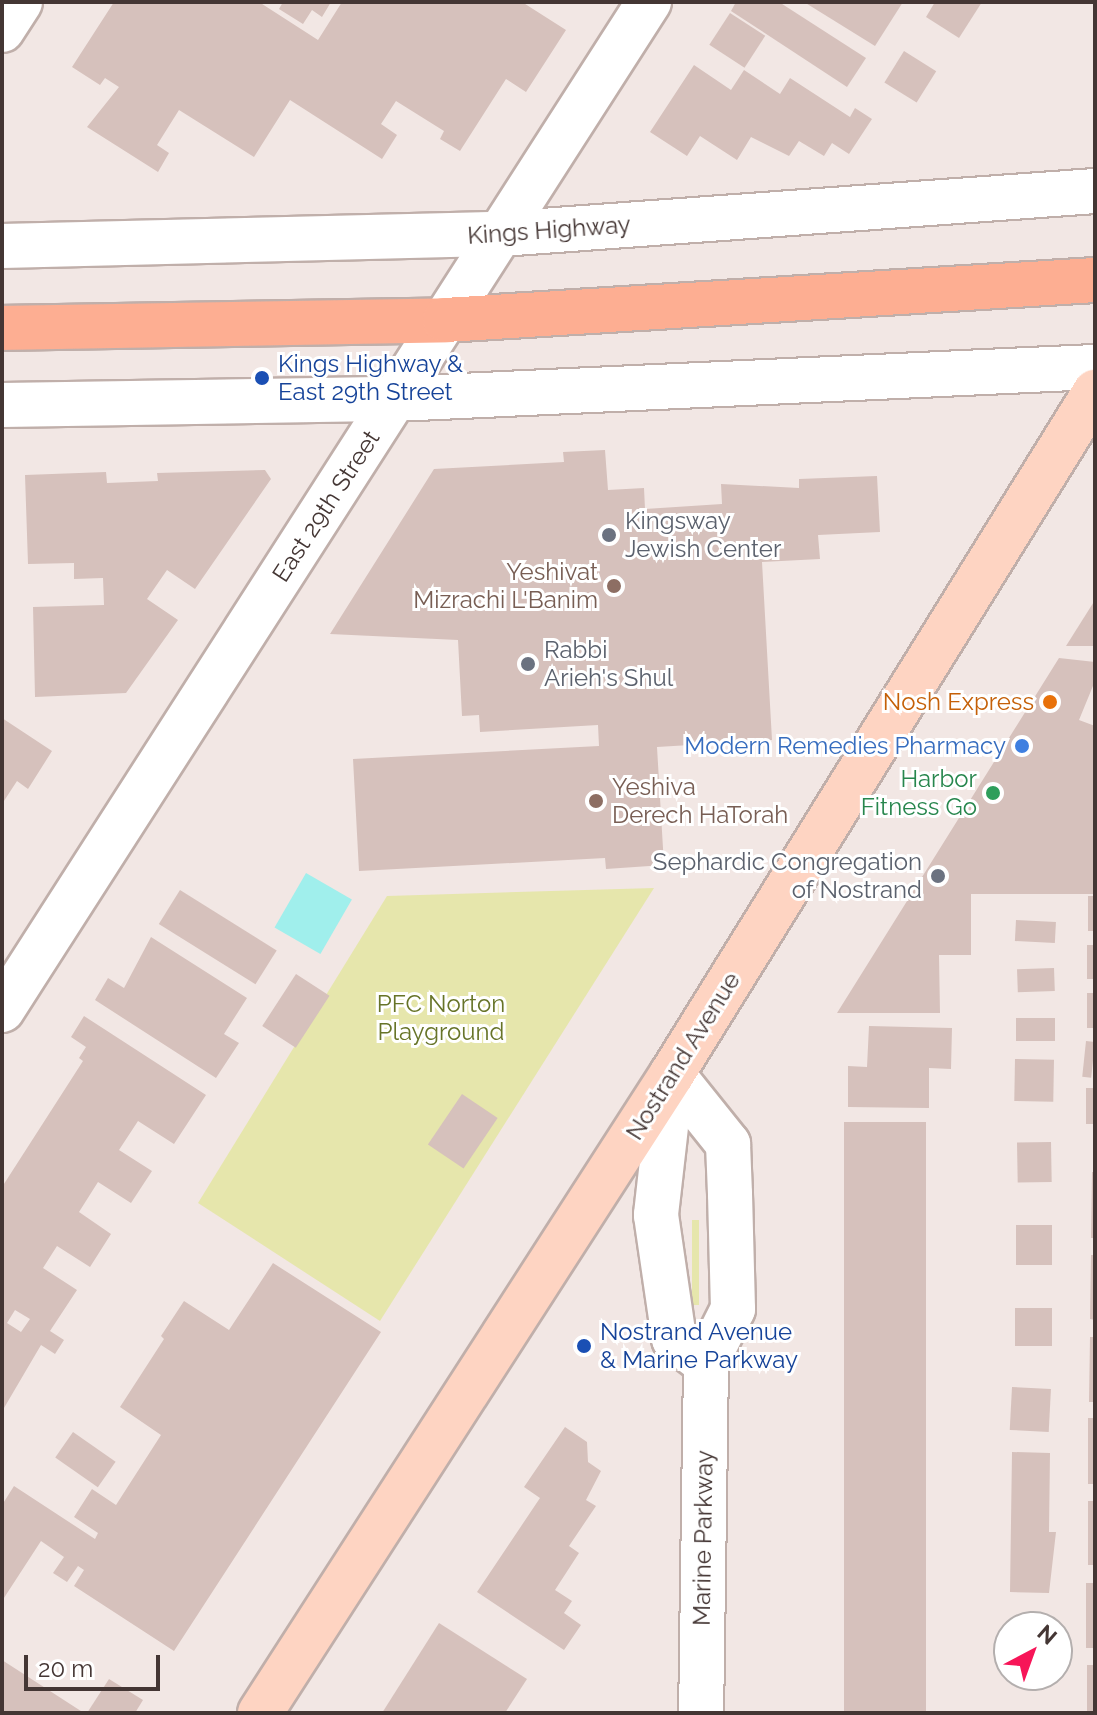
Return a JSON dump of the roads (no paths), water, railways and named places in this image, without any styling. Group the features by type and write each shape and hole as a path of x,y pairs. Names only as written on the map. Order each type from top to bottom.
{"main road":[{"path":"2,328 445,320 1095,280"},
{"name":"Nostrand Avenue","path":"260,1713 672,1074 1095,392"}],"street":[{"path":"2,30 20,2"},
{"name":"East 29th Street","path":"2,1010 649,2"},
{"name":"Kings Highway","path":"2,246 501,234 1095,191"},
{"path":"2,405 395,399 1095,367"},
{"path":"672,1074 656,1215 674,1339 706,1363"},
{"name":"Marine Parkway","path":"672,1074 728,1144 733,1309 706,1363 701,1713"}],"water":[{"path":"306,873 352,900 320,954 274,928"}],"place":[{"name":"Kings Highway & East 29th Street","path":"262,378"},
{"name":"Kingsway Jewish Center","path":"609,535"},
{"name":"Yeshivat Mizrachi L'Banim","path":"614,586"},
{"name":"Rabbi Arieh's Shul","path":"528,664"},
{"name":"Nosh Express","path":"1050,702"},
{"name":"Modern Remedies Pharmacy","path":"1022,746"},
{"name":"Harbor Fitness Go","path":"993,793"},
{"name":"Yeshiva Derech HaTorah","path":"596,801"},
{"name":"Sephardic Congregation of Nostrand","path":"938,876"},
{"name":"Nostrand Avenue & Marine Parkway","path":"584,1346"}],"park label":[{"name":"PFC Norton Playground","path":"441,1018"}]}
